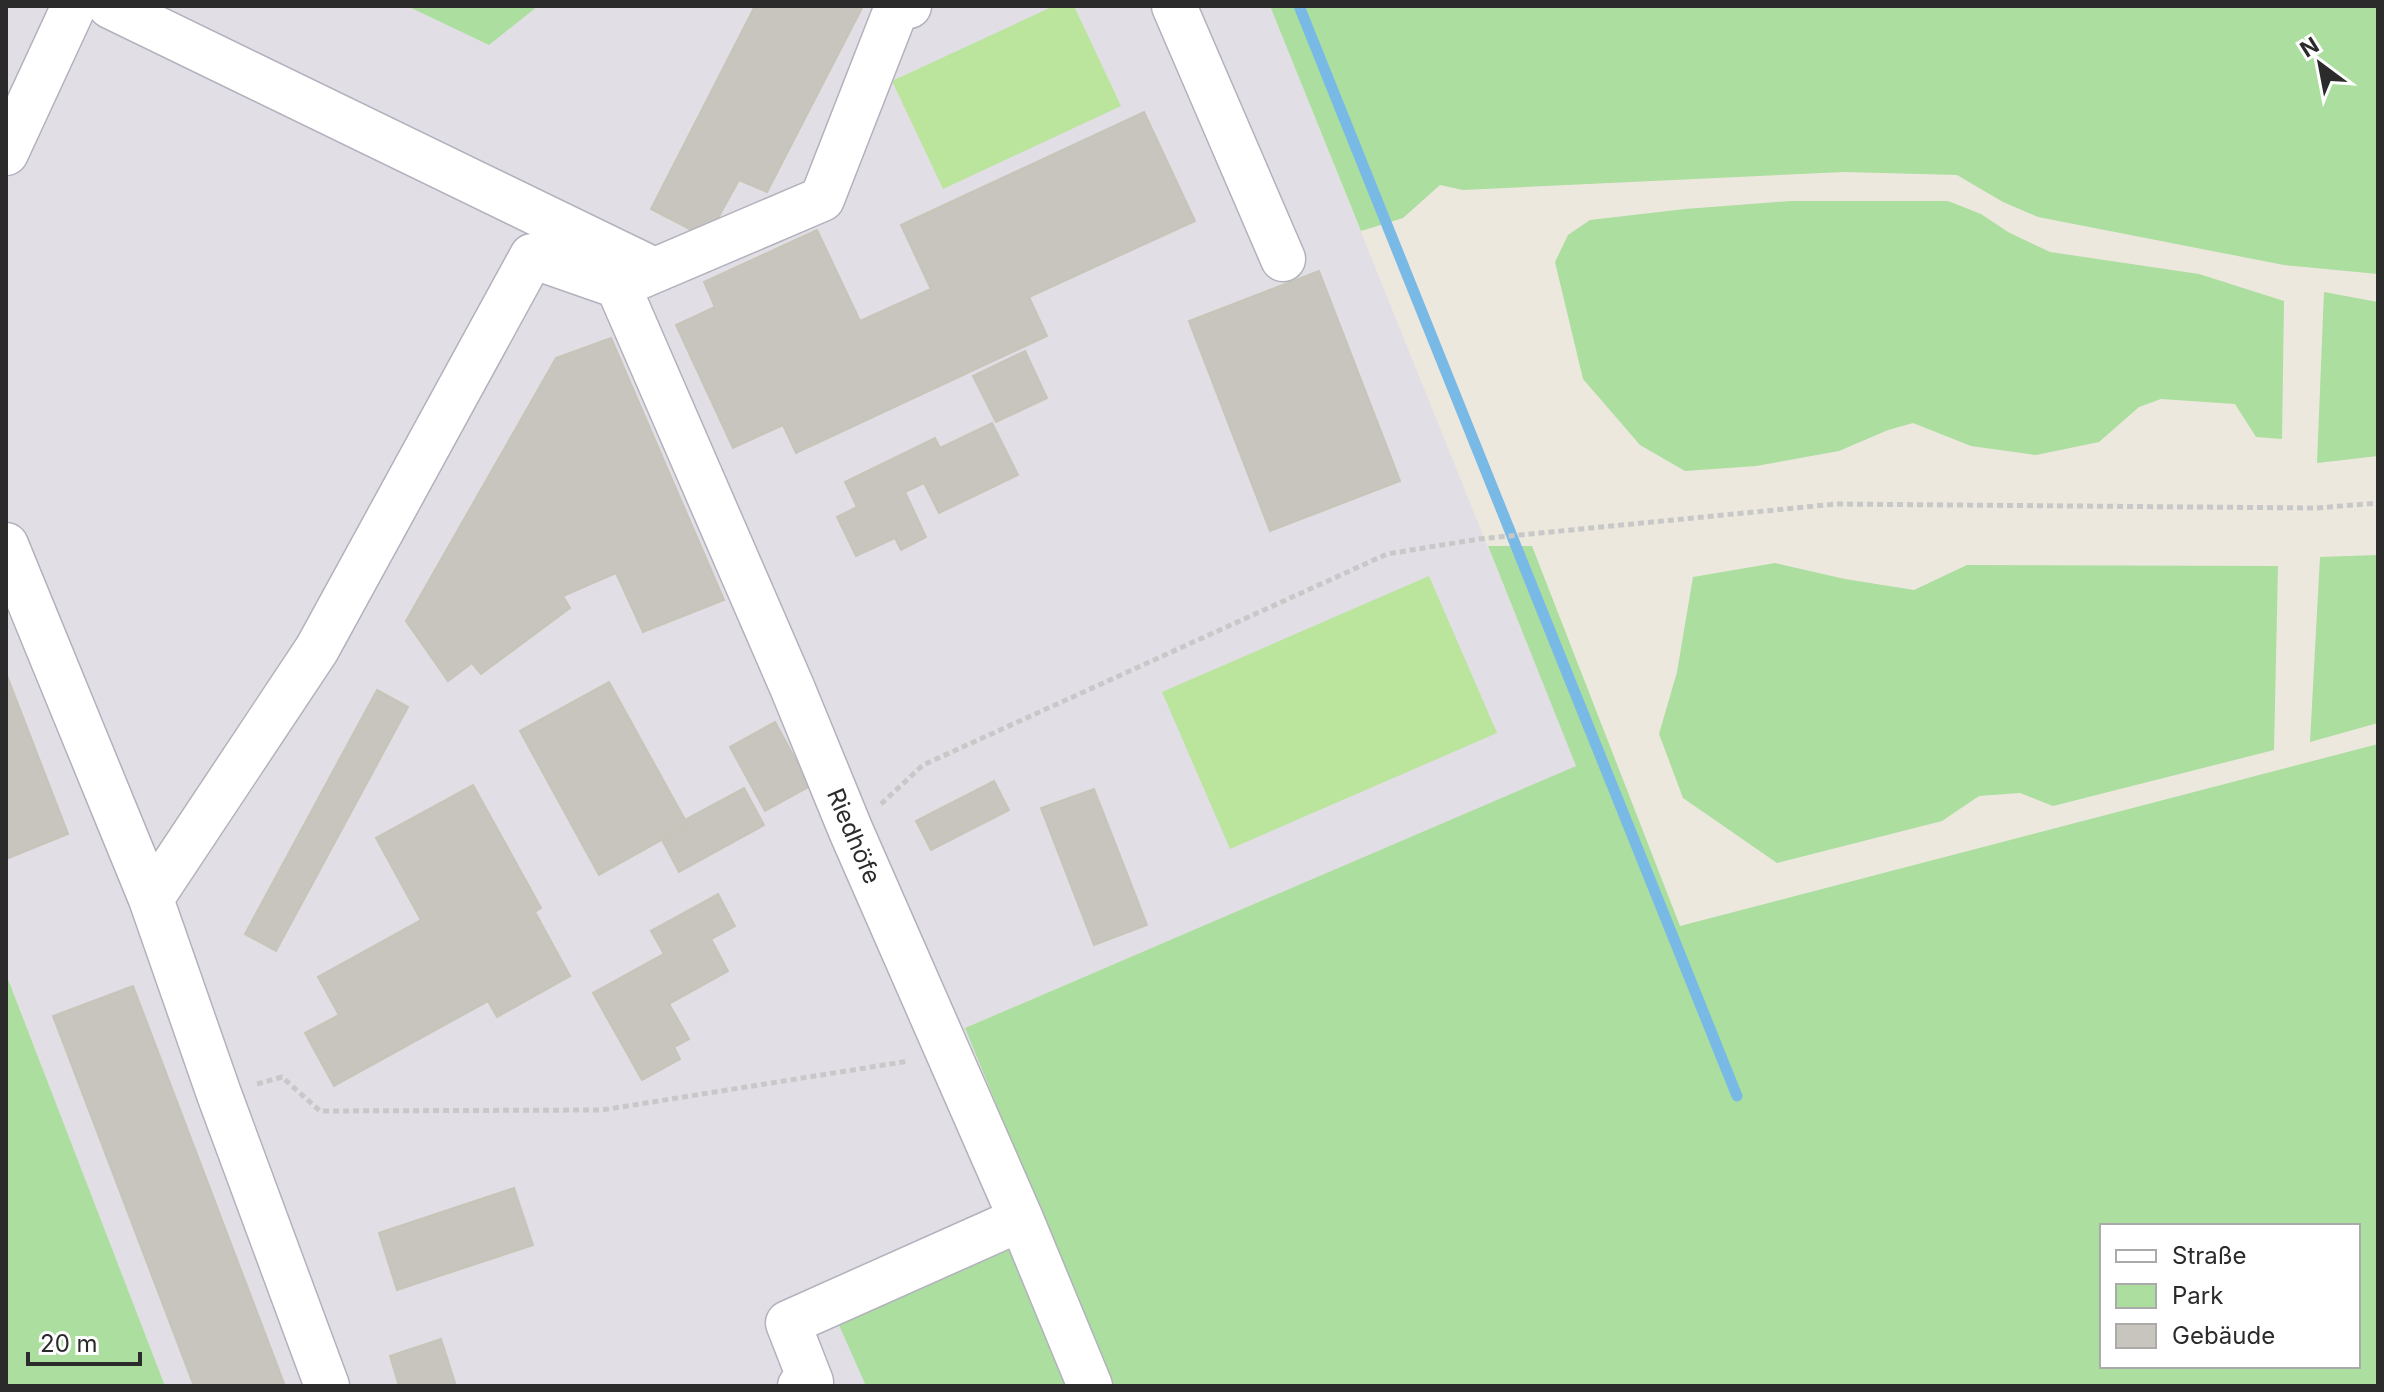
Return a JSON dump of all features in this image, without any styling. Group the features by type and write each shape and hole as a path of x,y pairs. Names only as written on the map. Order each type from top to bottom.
{"street":[{"path":"6,153 74,6"},
{"path":"110,6 636,278"},
{"path":"151,899 317,649 532,256 636,278 822,199 897,7 909,6"},
{"path":"1174,6 1283,259"},
{"name":"Riedhöfe","path":"636,278 792,687 851,831 1021,1219 1090,1386"},
{"path":"6,545 151,899 327,1386"},
{"path":"800,1386 811,1382 788,1323 1021,1219"}],"path":[{"path":"851,831 923,765 1387,554 1479,539 1836,504 2317,508 2378,503"},
{"path":"219,1094 282,1077 320,1111 602,1110 949,1055"}],"shaded area":[{"path":"6,6 407,6 489,45 538,6 1270,6 1576,766 965,1028 1050,1234 836,1316 866,1386 165,1386 6,974"}],"green space":[{"path":"407,6 538,6 489,45"},
{"path":"1054,6 1074,6 1121,106 943,189 892,81"},
{"path":"1270,6 2378,6 2378,274 2284,265 2038,217 2003,202 1957,175 1844,172 1463,190 1440,185 1403,218 1361,231"},
{"path":"1790,201 1948,201 1981,214 2008,232 2050,252 2199,274 2284,301 2282,439 2256,437 2235,404 2161,399 2139,407 2099,442 2036,455 1971,446 1913,423 1839,451 1756,466 1685,471 1640,445 1583,379 1555,262 1568,235 1590,220"},
{"path":"2324,292 2378,302 2378,456 2317,463"},
{"path":"1488,546 1532,546 1680,926 2378,744 2378,1386 1112,1386 965,1028 1576,766"},
{"path":"2378,555 2378,723 2310,742 2320,557"},
{"path":"1775,563 1914,590 1967,565 2278,566 2274,750 2053,806 2020,793 1979,796 1942,821 1777,863 1683,798 1659,734 1677,672 1693,577"},
{"path":"1429,576 1497,733 1230,849 1162,692"},
{"path":"6,974 165,1386 6,1386"},
{"path":"1016,1247 1073,1386 866,1386 835,1316"}],"building":[{"path":"755,6 863,6 767,192 739,180 707,238 651,209"},
{"path":"1144,112 1195,221 1029,297 1047,336 796,453 783,425 733,448 676,325 715,307 704,282 817,230 860,321 931,289 901,225"},
{"path":"1319,271 1400,481 1270,531 1189,321"},
{"path":"611,338 724,600 643,632 616,573 563,596 570,608 481,674 472,663 448,681 406,621 556,358"},
{"path":"1025,351 1047,398 996,422 973,376"},
{"path":"992,423 1018,475 939,513 924,483 905,492 926,537 901,550 895,538 856,556 837,517 857,507 845,482 935,438 940,448"},
{"path":"6,673 68,834 6,859"},
{"path":"609,682 688,825 599,875 520,731"},
{"path":"377,690 408,707 276,951 245,934"},
{"path":"775,722 810,786 765,811 730,747"},
{"path":"994,781 1009,810 931,850 916,821"},
{"path":"473,785 541,908 535,912 570,976 497,1017 488,1001 334,1086 305,1033 339,1015 318,977 421,920 376,838"},
{"path":"744,788 764,825 679,872 662,840 688,825 685,820"},
{"path":"1094,789 1147,925 1094,945 1041,808"},
{"path":"718,894 735,926 711,939 728,971 669,1004 689,1039 674,1047 680,1059 642,1080 593,993 664,954 651,931"},
{"path":"133,986 285,1386 194,1386 53,1016"},
{"path":"514,1188 533,1245 397,1290 379,1233"},
{"path":"441,1339 456,1386 399,1386 390,1356"}],"waterway":[{"path":"1299,6 1737,1096"}]}
